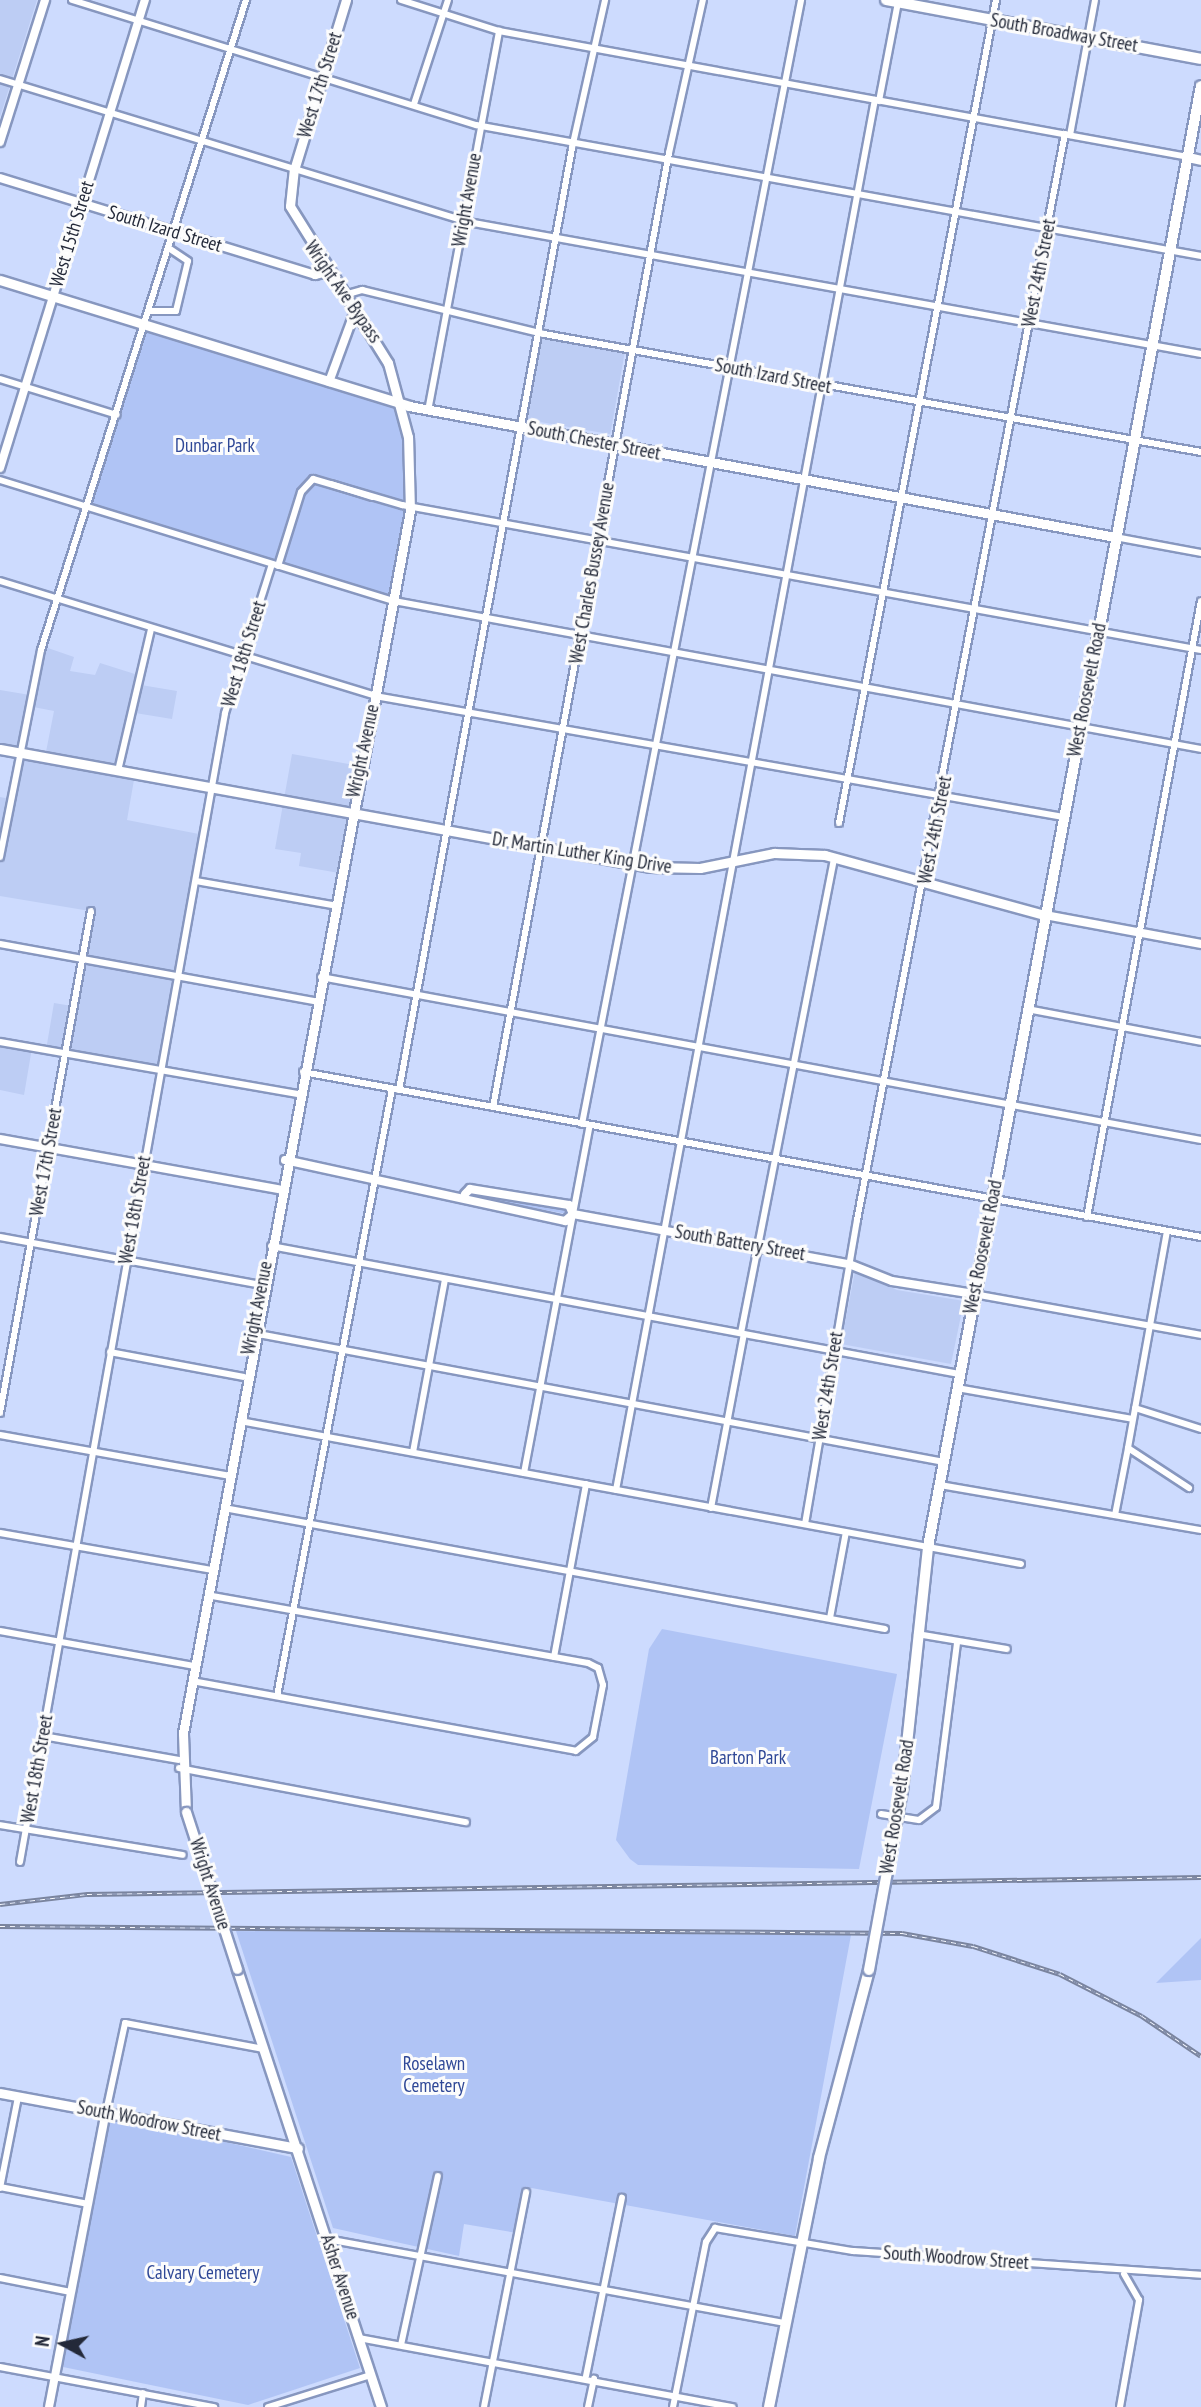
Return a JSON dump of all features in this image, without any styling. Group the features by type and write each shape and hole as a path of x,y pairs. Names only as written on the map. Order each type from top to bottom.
{"main road":[{"name":"West 17th Street","path":"294,170 346,0"},
{"name":"South Broadway Street","path":"886,0 1201,59"},
{"name":"West Roosevelt Road","path":"769,2407 802,2245 869,1970 902,1791 928,1546 1201,86"},
{"path":"1188,157 1201,160"},
{"name":"Wright Ave Bypass","path":"294,170 292,215 357,306 383,352 402,404 410,457"},
{"name":"South Chester Street","path":"0,280 428,411 1115,537"},
{"name":"Wright Avenue","path":"298,2148 186,1812 179,1764 240,1421 244,1377 261,1285 332,905 394,601 410,506 410,457"},
{"name":"Dr Martin Luther King Drive","path":"0,749 636,864 700,868 785,853 834,857 1045,915"},
{"name":"South Woodrow Street","path":"0,2093 298,2148"},
{"name":"Asher Avenue","path":"298,2148 381,2407"}],"street":[{"path":"0,142 44,0"},
{"path":"72,0 481,125 1201,256"},
{"name":"West 15th Street","path":"0,468 145,0"},
{"path":"0,857 19,753 57,600 89,508 246,0"},
{"path":"401,0 499,31 1188,157"},
{"path":"414,104 448,0"},
{"path":"277,1696 375,1177 416,993 573,142 605,0"},
{"name":"West Charles Bussey Avenue","path":"494,1107 650,255 703,0"},
{"path":"524,1473 573,1214 601,1028 660,747 762,177 801,0"},
{"path":"839,823 934,306 996,0"},
{"name":"West 24th Street","path":"805,1524 849,1264 888,1082 1029,324 1095,0"},
{"path":"616,1490 666,1230 696,1046 734,861 857,195 899,1"},
{"name":"Wright Avenue","path":"428,411 499,31"},
{"path":"0,79 463,221 1201,354"},
{"name":"South Izard Street","path":"0,178 315,275 331,271"},
{"path":"150,311 176,311 188,261 169,248"},
{"name":"South Izard Street","path":"348,294 362,290 446,316 1011,421 1201,452"},
{"path":"329,382 357,306"},
{"path":"0,379 117,415"},
{"path":"0,480 394,601 1201,749"},
{"name":"West 18th Street","path":"20,1862 160,1072 213,787 243,657 305,484 331,484 410,506"},
{"path":"410,506 1201,650"},
{"name":"South Chester Street","path":"1115,537 1201,553"},
{"path":"0,581 375,696 1063,817"},
{"path":"1087,1217 1201,601"},
{"path":"118,771 151,629"},
{"path":"711,1508 791,1063 834,857"},
{"path":"196,881 332,905"},
{"name":"West 17th Street","path":"0,1413 91,911"},
{"name":"Dr Martin Luther King Drive","path":"1045,915 1201,944"},
{"path":"0,944 315,1001"},
{"path":"319,976 1201,1140"},
{"path":"1027,1009 1201,1042"},
{"path":"0,1042 297,1094"},
{"path":"301,1072 1201,1237"},
{"path":"0,1139 279,1189"},
{"name":"South Battery Street","path":"285,1160 464,1194 474,1204 565,1221 573,1214 758,1246 849,1264 892,1281 1201,1335"},
{"path":"464,1194 477,1189 569,1205 573,1214"},
{"path":"1115,1515 1167,1231"},
{"path":"0,1237 261,1285"},
{"path":"269,1246 959,1374"},
{"path":"413,1452 445,1279"},
{"path":"253,1333 944,1462"},
{"path":"110,1352 244,1377"},
{"path":"957,1388 1132,1419"},
{"path":"1135,1408 1201,1429"},
{"path":"240,1421 1021,1564"},
{"path":"0,1435 230,1476"},
{"path":"1128,1447 1189,1488"},
{"path":"554,1657 586,1485"},
{"path":"940,1485 1201,1530"},
{"path":"224,1508 885,1629"},
{"path":"830,1619 846,1532"},
{"path":"0,1533 213,1570"},
{"path":"192,1681 582,1749 593,1737 601,1672 588,1663 208,1595"},
{"path":"0,1631 195,1666"},
{"path":"917,1634 1007,1649"},
{"path":"881,1814 919,1820 936,1807 957,1642"},
{"path":"43,1736 466,1822"},
{"path":"0,1825 183,1855"},
{"path":"49,2407 125,2023 264,2049"},
{"path":"18,2096 0,2188 89,2204"},
{"path":"401,2345 438,2176"},
{"path":"484,2407 526,2192"},
{"path":"586,2376 622,2198"},
{"name":"South Woodrow Street","path":"695,2305 713,2229 802,2245 1124,2274 1201,2275"},
{"path":"327,2239 786,2323"},
{"path":"1120,2407 1139,2296 1124,2274"},
{"path":"0,2278 71,2292"},
{"path":"673,2407 695,2305"},
{"path":"359,2338 586,2376 733,2407"},
{"path":"0,2367 214,2407"},
{"path":"268,2407 283,2405 371,2375"},
{"path":"588,2407 594,2379"},
{"path":"141,2407 143,2393"}],"shaded area":[{"path":"0,0 37,0 0,117"},
{"path":"542,338 625,353 610,434 528,420"},
{"path":"42,646 74,657 70,671 95,675 100,663 138,675 135,684 177,691 172,719 129,712 118,770 135,774 127,820 204,835 160,1071 46,1050 54,1003 72,1006 90,911 0,896 0,797 10,799 19,753 0,749 0,690 30,695","holes":["28,706 54,711 45,757 19,752"]},
{"path":"292,754 360,766 339,873 299,866 301,853 275,849"},
{"path":"0,1042 32,1048 24,1095 0,1090"},
{"path":"855,1271 897,1290 964,1301 951,1364 841,1344"}],"green space":[{"name":"Dunbar Park","path":"145,325 402,404 410,506 394,601 89,508"},
{"path":"470,1192 564,1208 567,1214 468,1196"},
{"name":"Barton Park","path":"662,1629 897,1674 859,1869 638,1865 630,1859 616,1840 649,1649"},
{"name":"Roselawn Cemetery","path":"236,1931 851,1935 795,2236 526,2187 517,2233 464,2224 459,2256 333,2228"},
{"path":"1201,1938 1201,1980 1156,1983"},
{"name":"Calvary Cemetery","path":"110,2116 291,2157 360,2368 248,2405 63,2367"}],"railway":[{"path":"0,1904 87,1894 1201,1877"},
{"path":"0,1926 902,1933 973,1946 1060,1974 1142,2016 1201,2056"}]}
